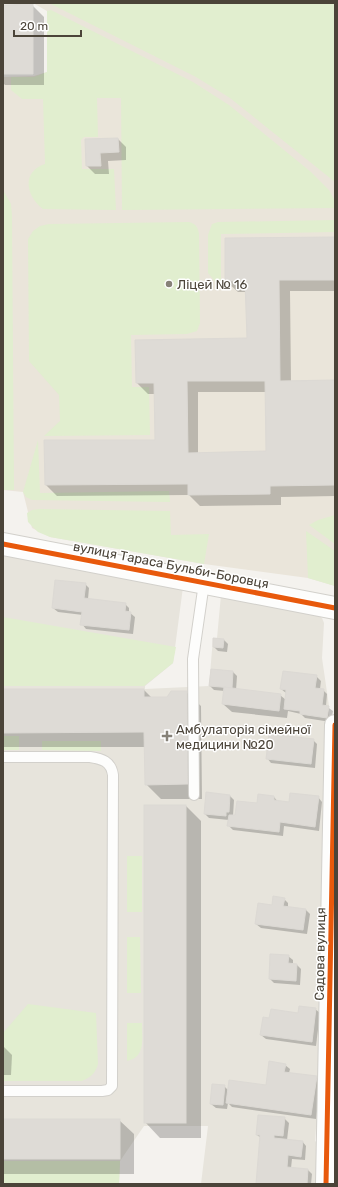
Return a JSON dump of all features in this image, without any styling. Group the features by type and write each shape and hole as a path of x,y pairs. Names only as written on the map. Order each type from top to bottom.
{"street":[{"name":"вулиця Тараса Бульби-Боровця","path":"3,544 335,608"},
{"name":"Садова вулиця","path":"326,1184 335,725"}],"lane":[{"path":"194,795 193,659 204,583"},
{"path":"3,757 95,758 107,762 112,767 113,775 112,1086 108,1090 102,1091 3,1091"}],"shaded area":[{"name":"Ліцей № 16","path":"33,3 335,3 335,586 308,578 204,564 50,537 32,528 23,492 3,490 3,77 34,76 47,72 47,11"},
{"path":"3,554 183,587 173,663 145,686 145,689 209,686 213,638 217,638 221,595 314,613 322,618 324,623 322,658 329,706 321,927 319,1124 316,1128 315,1141 319,1144 319,1184 201,1184 208,1126 144,1126 120,1161 119,1184 3,1184"}],"green space":[{"path":"49,3 335,3 335,182 230,98 196,77"},
{"path":"51,10 193,82 229,105 311,172 329,190 335,201 335,208 122,210 121,98 97,98 98,137 84,137 81,140 82,169 114,169 116,210 43,209 33,198 30,191 29,178 37,168 45,164 43,99 22,99 11,90 11,77 34,77 47,72 47,11"},
{"path":"3,190 11,204 12,216 14,490 3,490"},
{"path":"335,220 335,232 221,234 221,284 217,284 208,273 208,235 212,224 218,222"},
{"path":"189,222 196,226 199,234 200,323 197,331 187,334 131,335 132,387 149,387 150,435 44,436 60,421 59,395 29,361 28,239 33,231 40,226 49,224"},
{"path":"38,440 40,493 169,491 170,502 32,500 26,497 23,492"},
{"path":"32,510 170,511 171,535 209,534 204,564 50,537 38,532 28,522 27,513"},
{"path":"335,515 335,544 309,525 318,520"},
{"path":"306,531 335,551 335,586 308,578"},
{"path":"3,617 176,647 173,663 144,686 3,686"},
{"path":"3,736 19,736 19,750 3,750"},
{"path":"42,741 101,741 101,751 42,750"},
{"path":"127,856 142,856 142,912 127,912"},
{"path":"127,937 140,937 141,993 127,993"},
{"path":"28,1004 96,1013 98,1064 92,1075 82,1081 3,1081 3,1033"},
{"path":"127,1023 142,1023 142,1046 137,1056 127,1061"},
{"path":"3,1161 120,1161 119,1184 3,1184"}],"building":[{"path":"33,4 33,74 3,74 3,5"},
{"path":"118,138 119,152 100,153 101,166 86,166 85,139"},
{"path":"335,237 335,280 279,280 280,381 335,380 335,485 270,486 270,494 188,495 188,484 45,485 44,440 155,440 154,383 136,383 135,340 247,338 245,281 225,281 225,238","holes":["187,381 265,381 266,451 188,453"]},
{"path":"55,580 86,583 84,598 126,603 125,611 131,612 129,630 80,625 82,612 52,608"},
{"path":"213,638 224,639 223,648 213,647"},
{"path":"211,669 233,671 232,688 209,686"},
{"path":"283,671 317,675 315,688 324,689 322,705 329,706 327,718 300,714 300,711 284,709 286,690 280,689"},
{"path":"224,687 281,694 279,711 222,704"},
{"path":"3,689 144,689 144,697 167,697 171,691 187,691 188,784 145,785 144,732 3,733"},
{"path":"269,734 314,739 311,764 266,759"},
{"path":"206,792 230,795 229,812 226,812 226,816 204,814"},
{"path":"290,793 319,796 315,827 280,822 279,832 227,826 229,815 235,815 237,801 257,803 258,794 274,796 274,800 289,802"},
{"path":"144,805 186,805 186,1123 144,1123"},
{"path":"273,896 285,898 283,906 306,909 303,930 255,924 258,903 272,905"},
{"path":"270,954 289,955 288,963 297,964 296,981 269,979"},
{"path":"299,1006 316,1008 312,1042 260,1035 263,1017 269,1018 271,1009 298,1013"},
{"path":"269,1061 286,1064 284,1072 317,1076 311,1115 226,1103 229,1080 266,1085"},
{"path":"212,1084 225,1085 223,1105 210,1104"},
{"path":"258,1115 285,1117 283,1136 274,1135 274,1138 303,1141 301,1157 288,1155 287,1167 308,1169 307,1184 256,1184 260,1135 256,1135"},
{"path":"3,1119 120,1119 120,1159 3,1159"}],"cycle path":[{"path":"3,544 335,608"},
{"path":"326,1184 335,725"}],"place":[{"name":"Ліцей № 16","path":"169,284"},
{"name":"Амбулаторія сімейної медицини №20","path":"167,736"}]}
